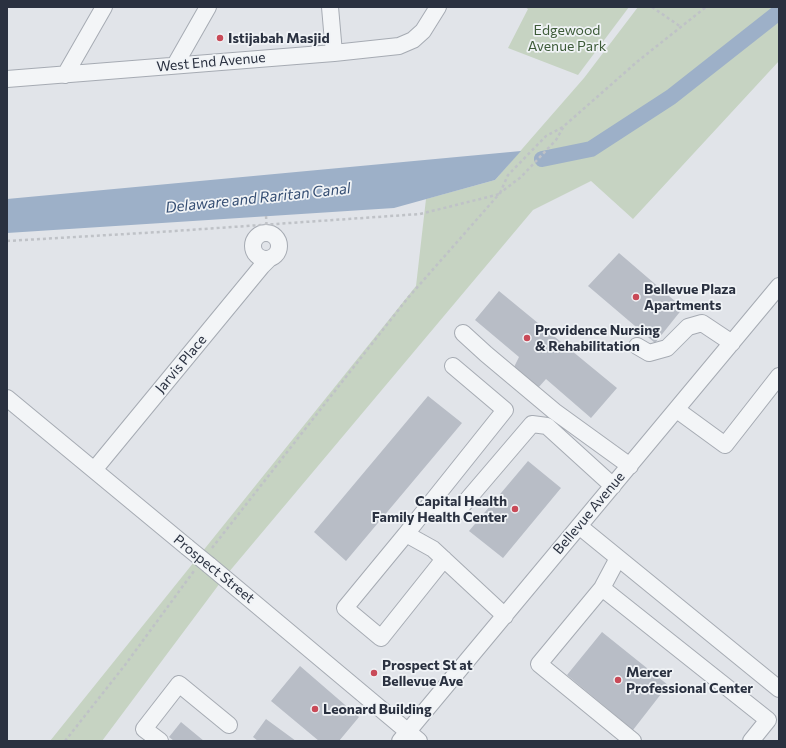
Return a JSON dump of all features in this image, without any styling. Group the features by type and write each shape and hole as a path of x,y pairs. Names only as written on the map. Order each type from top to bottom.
{"street":[{"path":"65,75 104,7"},
{"path":"175,65 208,7"},
{"path":"330,7 334,53"},
{"name":"West End Avenue","path":"7,79 334,53 399,46 413,40 423,30 438,7"},
{"name":"Jarvis Place","path":"94,470 269,259 263,259 254,253 252,245 257,236 266,228"},
{"name":"Bellevue Avenue","path":"409,738 505,616 779,286"},
{"path":"637,346 650,353 667,348 688,326 702,323 732,343"},
{"path":"463,333 554,411 630,466"},
{"path":"444,559 381,638 345,608 505,410 453,366"},
{"path":"676,410 725,445 779,376"},
{"name":"Prospect Street","path":"7,398 187,547 206,561 409,738"},
{"path":"430,504 456,512 532,424 547,426 613,486"},
{"path":"579,526 779,689"},
{"path":"406,534 433,549 505,616"},
{"path":"618,558 602,588 539,664 633,741"},
{"path":"602,588 768,720 751,741"},
{"path":"160,741 144,729 179,684 229,725"}],"path":[{"path":"652,7 681,27"},
{"path":"500,193 508,175 546,136 564,126 638,61 706,7"},
{"path":"65,741 206,561 407,299 500,193 521,177 556,140 564,126"},
{"path":"7,242 160,232 266,228 420,214 500,193"},
{"path":"266,216 266,228"}],"green space":[{"name":"Edgewood Avenue Park","path":"525,7 629,7 578,75 508,48 528,9"},
{"path":"638,7 779,7 779,61 633,219 591,181 533,210 223,579 102,741 50,741 416,286 426,199 495,180 584,78"}],"water":[{"path":"521,151 495,180 394,208 7,233 7,199"}],"building":[{"name":"Bellevue Plaza Apartments","path":"619,253 683,308 655,343 588,286"},
{"name":"Providence Nursing & Rehabilitation","path":"499,291 617,388 591,418 546,379 538,388 514,367 519,357 475,320"},
{"path":"428,396 462,423 346,561 314,532"},
{"name":"Capital Health Family Health Center","path":"528,461 561,488 503,558 469,531"},
{"name":"Mercer Professional Center","path":"602,632 668,685 633,730 567,675"},
{"name":"Leonard Building","path":"300,666 359,717 339,741 319,741 271,701"},
{"path":"266,719 296,741 258,741 253,737"},
{"path":"181,722 204,741 174,741 169,737"}],"waterway":[{"name":"Delaware and Raritan Canal","path":"542,159 591,149 671,97 779,12"}],"place":[{"name":"Istijabah Masjid","path":"220,38"},
{"name":"Bellevue Plaza Apartments","path":"636,297"},
{"name":"Providence Nursing & Rehabilitation","path":"527,338"},
{"name":"Capital Health Family Health Center","path":"515,509"},
{"name":"Prospect St at Bellevue Ave","path":"374,673"},
{"name":"Mercer Professional Center","path":"618,680"},
{"name":"Leonard Building","path":"315,709"}]}
